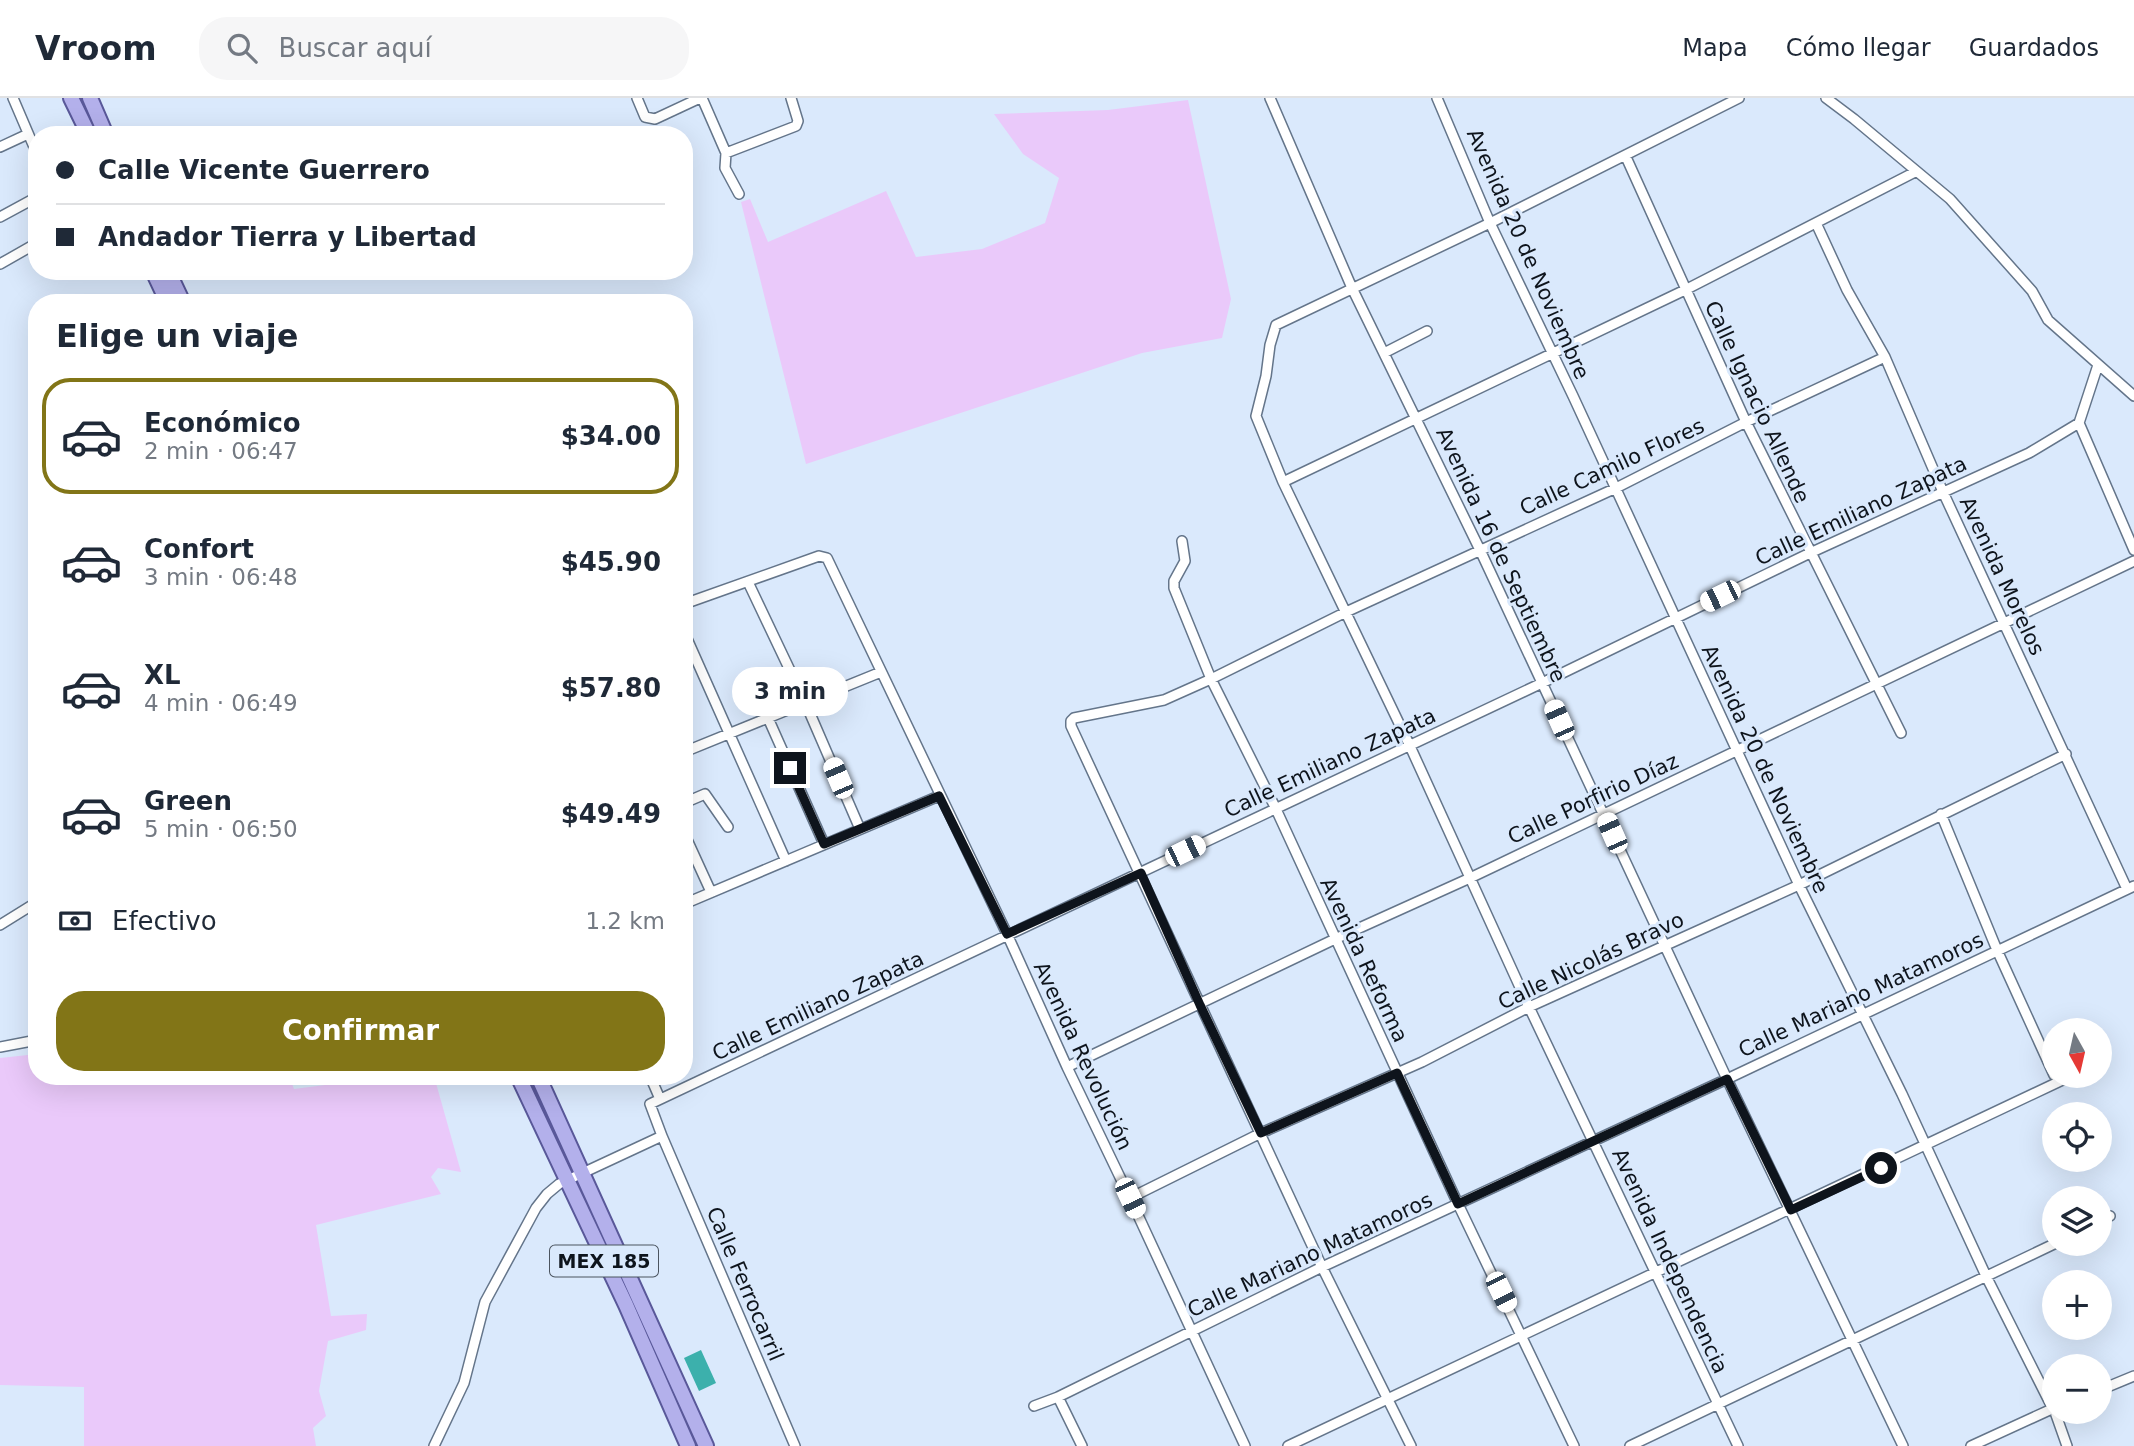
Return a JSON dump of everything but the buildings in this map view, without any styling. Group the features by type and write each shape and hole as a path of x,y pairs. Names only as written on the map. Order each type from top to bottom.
{"main road":[{"path":"71,98 85,126"},
{"path":"90,98 103,126"},
{"name":"MEX 185","path":"522,1085 626,1305 688,1446"},
{"name":"MEX 185","path":"541,1085 706,1446"},
{"path":"526,1095 534,1100 567,1163 582,1173"},
{"path":"566,1181 581,1188 604,1237 615,1247"}],"street":[{"path":"0,147 28,134 13,98"},
{"path":"637,98 645,117 655,119 701,98 726,153 725,168 739,194"},
{"path":"726,153 796,126 798,121 791,98"},
{"name":"Avenida 16 de Septiembre","path":"1270,98 1352,288 1417,417 1667,945 1727,1079 1903,1446"},
{"name":"Avenida 20 de Noviembre","path":"1437,98 1490,223 1799,885 1987,1278 2042,1386"},
{"path":"1352,288 1626,157 1739,98"},
{"path":"1826,98 1950,199 2032,291 2048,320 2134,396"},
{"name":"Calle Ignacio Allende","path":"1626,157 1746,422 1901,733"},
{"path":"1283,482 1685,290 1915,172"},
{"path":"0,217 28,202"},
{"name":"Avenida Morelos","path":"1816,223 1847,290 1885,357 1943,492 2131,887"},
{"path":"0,264 28,248"},
{"name":"Avenida Independencia","path":"1352,288 1276,325 1269,345 1266,376 1256,416 1283,482 1409,744 1529,1007 1738,1446"},
{"path":"1384,353 1427,331"},
{"name":"Calle Camilo Flores","path":"1141,873 1071,726 1074,718 1164,700 1346,612 1616,488 1746,422 1885,357"},
{"path":"2098,365 2080,423 2134,550"},
{"name":"Calle Emiliano Zapata","path":"693,1084 1810,553 2029,453 2080,423"},
{"name":"Avenida Reforma","path":"1182,541 1185,561 1174,581 1174,588 1211,679 1275,807 1458,1204 1574,1446"},
{"name":"Avenida Revolución","path":"748,582 819,556 827,558 1007,934 1245,1446"},
{"name":"Calle Porfirio Díaz","path":"1067,1067 2134,561"},
{"path":"693,601 748,582 805,702 860,829"},
{"path":"693,652 786,861"},
{"path":"693,748 881,672"},
{"path":"768,718 824,844"},
{"name":"Calle Nicolás Bravo","path":"1130,1198 1261,1133 1397,1073 1529,1007 1799,885 2066,754"},
{"path":"693,799 705,794 728,827"},
{"path":"693,900 939,796"},
{"path":"1941,814 1997,950 2042,1048"},
{"path":"693,853 711,892"},
{"path":"1141,873 1322,1267 1390,1399 1411,1446"},
{"name":"Calle Mariano Matamoros","path":"1034,1406 1058,1397 1322,1267 2131,887"},
{"path":"0,925 28,908"},
{"path":"0,1047 28,1042"},
{"path":"434,1446 464,1383 485,1302 536,1208 547,1194 566,1181 662,1136 649,1106 660,1100 654,1085"},
{"name":"Calle Emiliano Zapata","path":"660,1100 691,1085"},
{"path":"1288,1446 1925,1147 2042,1085"},
{"name":"Calle Ferrocarril","path":"662,1136 795,1446"},
{"path":"1630,1446 2042,1250"},
{"path":"2112,1385 2134,1376"},
{"path":"1058,1397 1082,1446"},
{"path":"1972,1446 2042,1415"},
{"name":"Avenida 20 de Noviembre","path":"2059,1424 2067,1446"}],"shaded area":[{"path":"1188,100 1231,299 1222,338 1142,353 806,464 741,202 750,199 768,242 886,191 916,257 982,249 1045,223 1059,178 1023,154 994,114 1108,110"},
{"path":"28,1055 28,1085 292,1085 294,1089 325,1085 437,1085 461,1172 438,1168 431,1177 441,1194 316,1225 331,1316 367,1314 366,1330 328,1341 319,1391 326,1416 313,1428 316,1446 84,1446 84,1387 0,1385 0,1058"},
{"path":"701,1350 716,1383 699,1391 684,1358"}],"route":[{"path":"790,768 824,844 939,796 1007,934 1141,873 1261,1133 1397,1073 1458,1204 1727,1079 1791,1210 1881,1168"}]}
